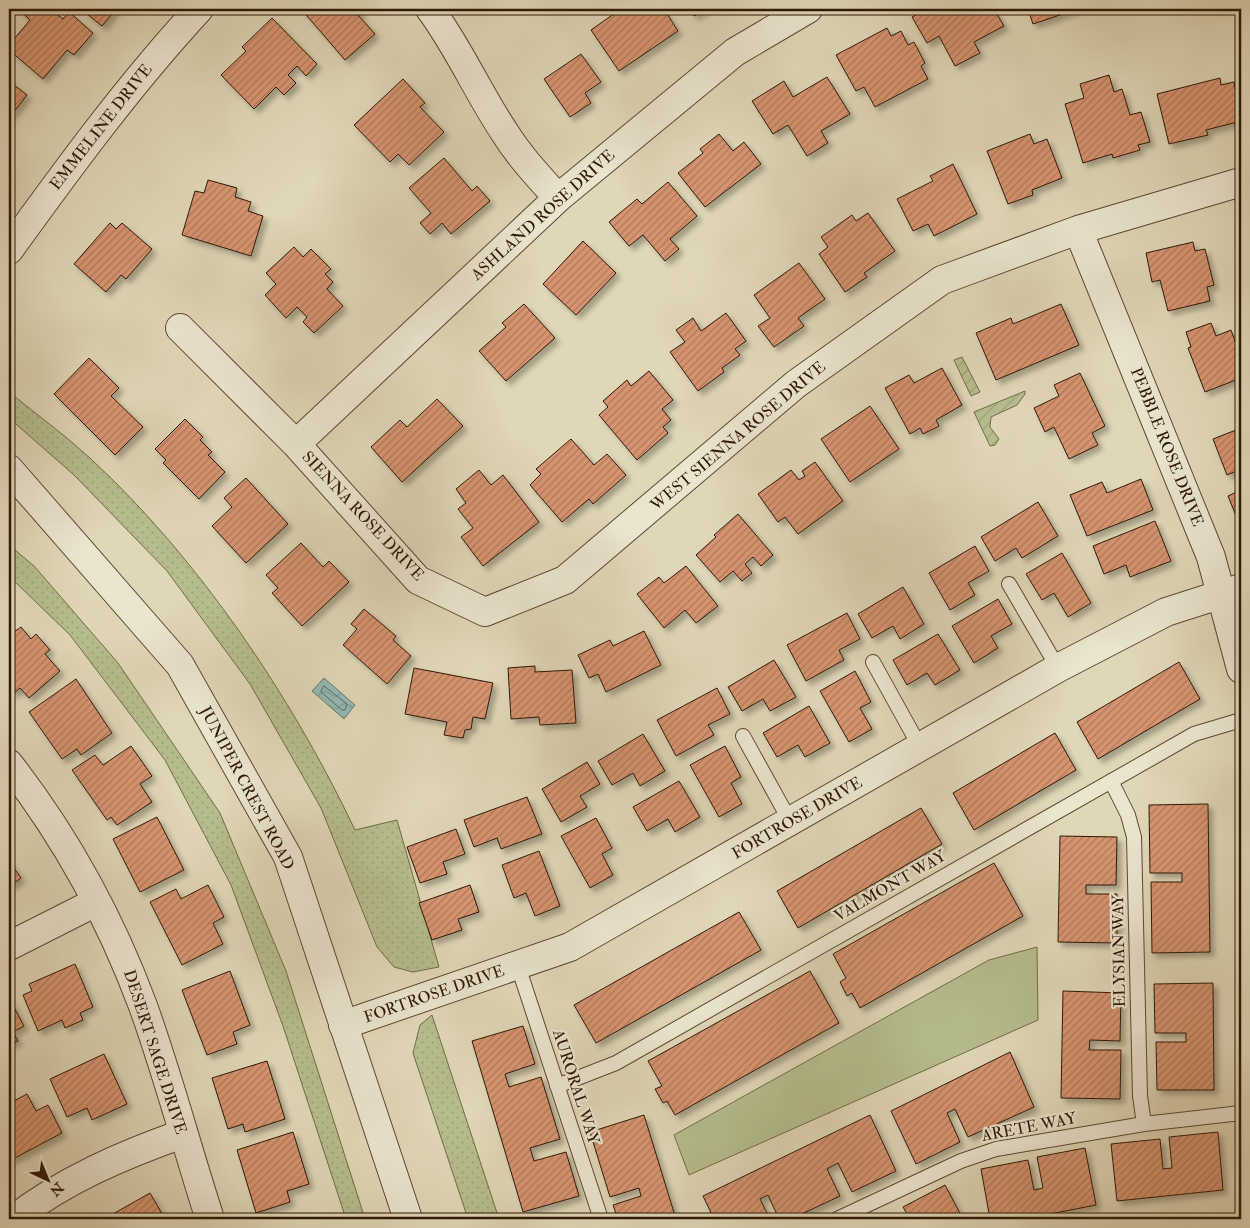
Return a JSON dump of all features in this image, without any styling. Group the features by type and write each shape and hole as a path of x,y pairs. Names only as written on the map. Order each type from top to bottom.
{"street":[{"name":"EMMELINE DRIVE","path":"9,250 93,134 157,54 199,9"},
{"path":"430,9 456,46 504,133 530,167 558,198"},
{"name":"ASHLAND ROSE DRIVE","path":"296,444 558,198 735,52 808,9"},
{"name":"WEST SIENNA ROSE DRIVE","path":"485,612 565,580 796,384 942,280 1078,230 1241,182"},
{"name":"PEBBLE ROSE DRIVE","path":"1078,230 1211,557 1231,591 1241,669"},
{"name":"SIENNA ROSE DRIVE","path":"180,328 296,444 418,580 485,612"},
{"name":"JUNIPER CREST ROAD","path":"9,469 180,665 288,857 408,1219"},
{"name":"FORTROSE DRIVE","path":"343,1025 554,954 586,939 1058,668 1148,620 1231,591"},
{"name":"DESERT SAGE DRIVE","path":"9,764 49,819 96,902 128,969 143,1007 210,1219"},
{"path":"9,946 96,902"},
{"path":"14,1219 86,1174 119,1158 182,1134"}],"lane":[{"path":"1009,584 1058,668"},
{"path":"873,662 920,747"},
{"name":"VALMONT WAY","path":"557,1086 616,1063 1194,734 1241,720"},
{"path":"743,736 790,821"},
{"name":"ELYSIAN WAY","path":"1111,781 1128,815 1134,838 1140,1096 1144,1124"},
{"name":"AURORAL WAY","path":"518,966 601,1219"},
{"name":"ARETE WAY","path":"837,1219 961,1162 996,1149 1144,1124 1241,1113"}],"green space":[{"path":"962,357 980,392 971,396 954,360"},
{"path":"1025,391 1017,405 991,417 990,427 999,439 995,445 990,446 974,412"},
{"path":"9,392 91,459 131,498 169,540 205,585 240,632 302,730 355,830 397,820 439,967 413,972 394,967 377,947 321,808 250,684 167,571 74,475 9,418"},
{"path":"9,545 34,566 118,663 220,813 286,971 365,1219 346,1219 283,1026 231,885 165,760 70,635 9,576"},
{"path":"1037,947 1038,1020 689,1175 674,1135 989,960"},
{"path":"432,1015 499,1219 468,1219 413,1053 420,1025"}],"water":[{"path":"324,678 355,705 344,719 312,691"}],"building":[{"path":"20,9 50,9 63,19 69,12 93,33 74,55 67,50 43,79 9,50 9,45 30,20"},
{"path":"81,9 116,9 102,26"},
{"path":"301,9 360,9 362,11 358,15 375,34 345,60"},
{"path":"612,9 664,9 678,31 619,71 591,30 615,13"},
{"path":"690,9 706,9 694,16"},
{"path":"927,9 994,9 1004,26 974,42 980,53 955,66 939,36 927,43 912,17"},
{"path":"1028,9 1078,9 1033,24"},
{"path":"272,18 317,64 306,76 297,66 288,75 296,83 284,95 276,87 254,109 221,75 246,51 242,47"},
{"path":"887,28 891,36 901,31 908,45 914,42 925,63 921,66 928,79 875,107 864,87 856,91 836,55"},
{"path":"581,54 601,82 585,93 591,103 570,117 544,79"},
{"path":"1109,75 1114,92 1122,89 1130,115 1141,112 1150,142 1138,145 1140,150 1113,158 1112,154 1083,163 1065,104 1084,98 1080,84"},
{"path":"827,77 850,114 821,131 828,143 807,156 788,125 773,134 752,101 784,81 793,97"},
{"path":"1220,78 1221,85 1234,82 1241,121 1206,130 1208,135 1169,144 1157,94"},
{"path":"403,79 425,103 420,107 444,132 409,165 398,154 390,162 354,125"},
{"path":"9,81 27,95 9,118"},
{"path":"719,134 733,151 744,142 761,164 705,207 678,173 703,153 700,149"},
{"path":"1030,134 1034,144 1047,139 1062,178 1032,190 1033,195 1008,204 987,151"},
{"path":"444,158 472,191 477,186 490,201 451,234 442,223 430,234 420,223 431,213 409,188"},
{"path":"953,164 977,214 934,236 928,224 913,231 897,199 933,181 930,176"},
{"path":"208,180 237,188 235,197 251,202 248,211 263,216 251,256 182,235 195,191 204,193"},
{"path":"668,182 697,216 670,239 679,249 665,261 643,235 629,246 609,222 637,199 642,204"},
{"path":"868,213 895,251 864,273 867,277 845,292 819,254 828,247 821,237 852,215 856,221"},
{"path":"110,223 116,229 122,223 152,249 126,279 121,275 106,292 74,264"},
{"path":"583,241 616,273 576,315 543,284"},
{"path":"1193,242 1195,251 1205,249 1214,285 1207,287 1210,301 1168,311 1160,280 1152,282 1146,253"},
{"path":"294,247 303,257 311,249 331,269 325,274 333,282 327,289 343,306 314,333 303,322 307,317 297,307 286,318 265,295 276,284 266,273"},
{"path":"799,263 825,299 798,318 804,326 774,347 758,326 770,318 754,295"},
{"path":"524,304 555,338 506,381 479,351 506,327 502,323"},
{"path":"1061,304 1079,345 996,380 976,333 1011,318 1013,324"},
{"path":"726,313 746,341 735,349 740,355 722,368 724,372 698,391 670,352 685,342 676,330 693,318 701,331"},
{"path":"1211,323 1216,336 1231,330 1241,358 1241,378 1205,392 1188,348 1191,347 1186,332"},
{"path":"89,358 119,388 111,396 143,427 115,455 54,394"},
{"path":"942,368 962,405 936,420 939,426 923,434 920,428 910,434 885,388 909,375 914,383"},
{"path":"649,371 673,400 662,409 671,420 663,427 668,433 637,460 599,415 608,407 603,401 627,380 631,386"},
{"path":"1080,373 1105,426 1092,433 1098,445 1069,459 1054,427 1045,432 1034,408 1059,396 1054,385"},
{"path":"437,399 463,426 402,482 371,447 400,420 407,427"},
{"path":"870,406 899,449 850,482 821,439"},
{"path":"185,419 203,437 200,440 212,452 208,455 225,472 199,499 163,463 166,460 155,449"},
{"path":"1241,428 1241,469 1227,475 1213,439"},
{"path":"571,439 594,465 607,454 626,475 593,504 589,499 562,522 530,485 541,474 536,469"},
{"path":"815,462 843,501 798,534 785,517 778,522 758,494 791,470 799,480 805,476 802,471"},
{"path":"479,470 491,485 503,475 539,522 483,566 461,537 473,528 458,509 466,503 456,489"},
{"path":"246,478 288,524 246,563 212,526 232,507 224,498"},
{"path":"1141,479 1153,510 1087,536 1070,495 1102,482 1107,493"},
{"path":"1241,490 1241,528 1228,496"},
{"path":"1038,502 1058,536 1022,558 1016,548 995,561 981,537"},
{"path":"738,514 773,555 761,566 753,557 745,564 752,573 742,581 733,571 720,582 696,555 716,537 714,535"},
{"path":"1155,521 1171,561 1130,577 1126,565 1104,574 1093,546"},
{"path":"301,543 323,567 329,561 349,582 302,626 272,593 278,588 266,575"},
{"path":"975,546 989,571 968,583 975,595 950,610 929,573"},
{"path":"1062,553 1091,603 1068,617 1054,593 1042,600 1026,574"},
{"path":"686,566 718,606 696,623 685,610 664,628 637,594 659,577 664,583"},
{"path":"903,587 924,624 900,639 893,626 872,638 858,614"},
{"path":"998,599 1012,624 991,636 998,648 974,663 952,626"},
{"path":"364,609 396,636 393,640 411,656 387,684 343,645 357,629 351,624"},
{"path":"847,613 860,639 839,650 844,660 806,681 787,645"},
{"path":"9,626 14,632 21,627 31,639 36,634 50,650 45,654 60,671 29,698 20,688 13,694 9,689"},
{"path":"644,631 661,665 606,692 598,674 589,678 578,655 610,640 613,646"},
{"path":"938,634 960,670 935,685 927,673 907,685 893,660"},
{"path":"774,660 796,697 770,711 763,699 742,711 728,687"},
{"path":"1179,662 1200,699 1098,759 1077,722"},
{"path":"535,666 535,672 572,670 576,723 540,725 539,717 511,719 508,668"},
{"path":"414,668 493,683 485,719 473,717 471,729 465,730 463,738 444,735 447,722 405,714"},
{"path":"855,671 871,702 860,708 872,729 849,742 820,691"},
{"path":"76,679 112,733 81,755 77,749 62,759 29,712"},
{"path":"717,688 730,714 708,725 714,735 676,756 657,720"},
{"path":"809,706 830,743 805,757 798,745 777,757 763,733"},
{"path":"1055,733 1076,770 974,830 953,793"},
{"path":"643,734 665,771 640,786 633,773 612,785 598,761"},
{"path":"131,746 152,776 140,784 152,802 117,825 111,817 107,820 72,770 95,755 103,765"},
{"path":"725,746 741,777 731,783 742,804 719,817 690,765"},
{"path":"587,762 600,784 580,796 587,807 561,822 542,789"},
{"path":"679,781 700,817 675,832 668,819 647,831 633,807"},
{"path":"527,797 542,834 501,849 497,838 474,847 464,820"},
{"path":"1208,804 1210,952 1152,953 1151,882 1182,882 1182,873 1150,873 1149,805"},
{"path":"921,808 942,844 798,928 777,891"},
{"path":"157,817 184,870 140,892 113,839"},
{"path":"596,818 612,848 602,854 613,875 590,888 561,836"},
{"path":"456,829 465,854 443,862 447,874 420,883 407,847"},
{"path":"1060,836 1117,837 1116,885 1086,885 1086,894 1117,894 1117,943 1058,942"},
{"path":"539,851 560,906 535,916 526,893 514,898 502,865"},
{"path":"9,861 21,878 9,887"},
{"path":"994,863 1023,916 860,1008 852,993 847,996 840,982 846,978 833,954"},
{"path":"208,885 224,917 213,923 223,944 182,965 150,902 176,889 181,899"},
{"path":"470,885 479,912 458,919 462,930 432,940 419,903"},
{"path":"739,912 761,950 596,1043 574,1005"},
{"path":"75,964 93,1007 80,1013 83,1020 65,1028 62,1020 38,1031 23,995 32,991 29,984"},
{"path":"230,971 250,1025 233,1032 237,1044 207,1055 182,990"},
{"path":"810,971 839,1023 675,1115 667,1101 663,1103 655,1089 662,1086 648,1061"},
{"path":"1213,983 1214,1090 1157,1090 1156,1042 1186,1042 1186,1033 1155,1033 1154,984"},
{"path":"1063,991 1121,993 1120,1041 1090,1040 1089,1050 1121,1050 1120,1099 1061,1098"},
{"path":"9,998 24,1026 13,1032 18,1041 9,1046"},
{"path":"523,1026 535,1064 505,1074 509,1087 541,1077 560,1139 530,1148 534,1161 566,1152 579,1196 523,1212 472,1041"},
{"path":"1010,1052 1034,1107 968,1137 955,1109 947,1113 960,1142 916,1164 891,1111"},
{"path":"104,1054 127,1104 92,1120 87,1108 67,1117 50,1079"},
{"path":"267,1061 285,1119 245,1132 243,1124 228,1129 212,1078"},
{"path":"27,1094 36,1111 48,1105 62,1133 9,1161 9,1101 10,1103"},
{"path":"644,1115 676,1219 618,1219 613,1205 641,1196 639,1188 610,1197 590,1132"},
{"path":"870,1115 896,1171 852,1192 838,1163 827,1169 840,1196 791,1219 779,1219 768,1195 760,1199 770,1219 714,1219 703,1196"},
{"path":"293,1132 309,1184 287,1191 290,1202 256,1213 237,1150"},
{"path":"1218,1132 1223,1190 1117,1201 1111,1144 1160,1139 1163,1169 1172,1168 1169,1137"},
{"path":"1085,1148 1096,1205 1024,1219 990,1219 981,1169 1028,1160 1034,1190 1043,1188 1037,1157"},
{"path":"945,1185 963,1219 910,1219 903,1207"},
{"path":"150,1193 165,1219 104,1219"},
{"path":"886,1213 889,1219 873,1219"}]}
